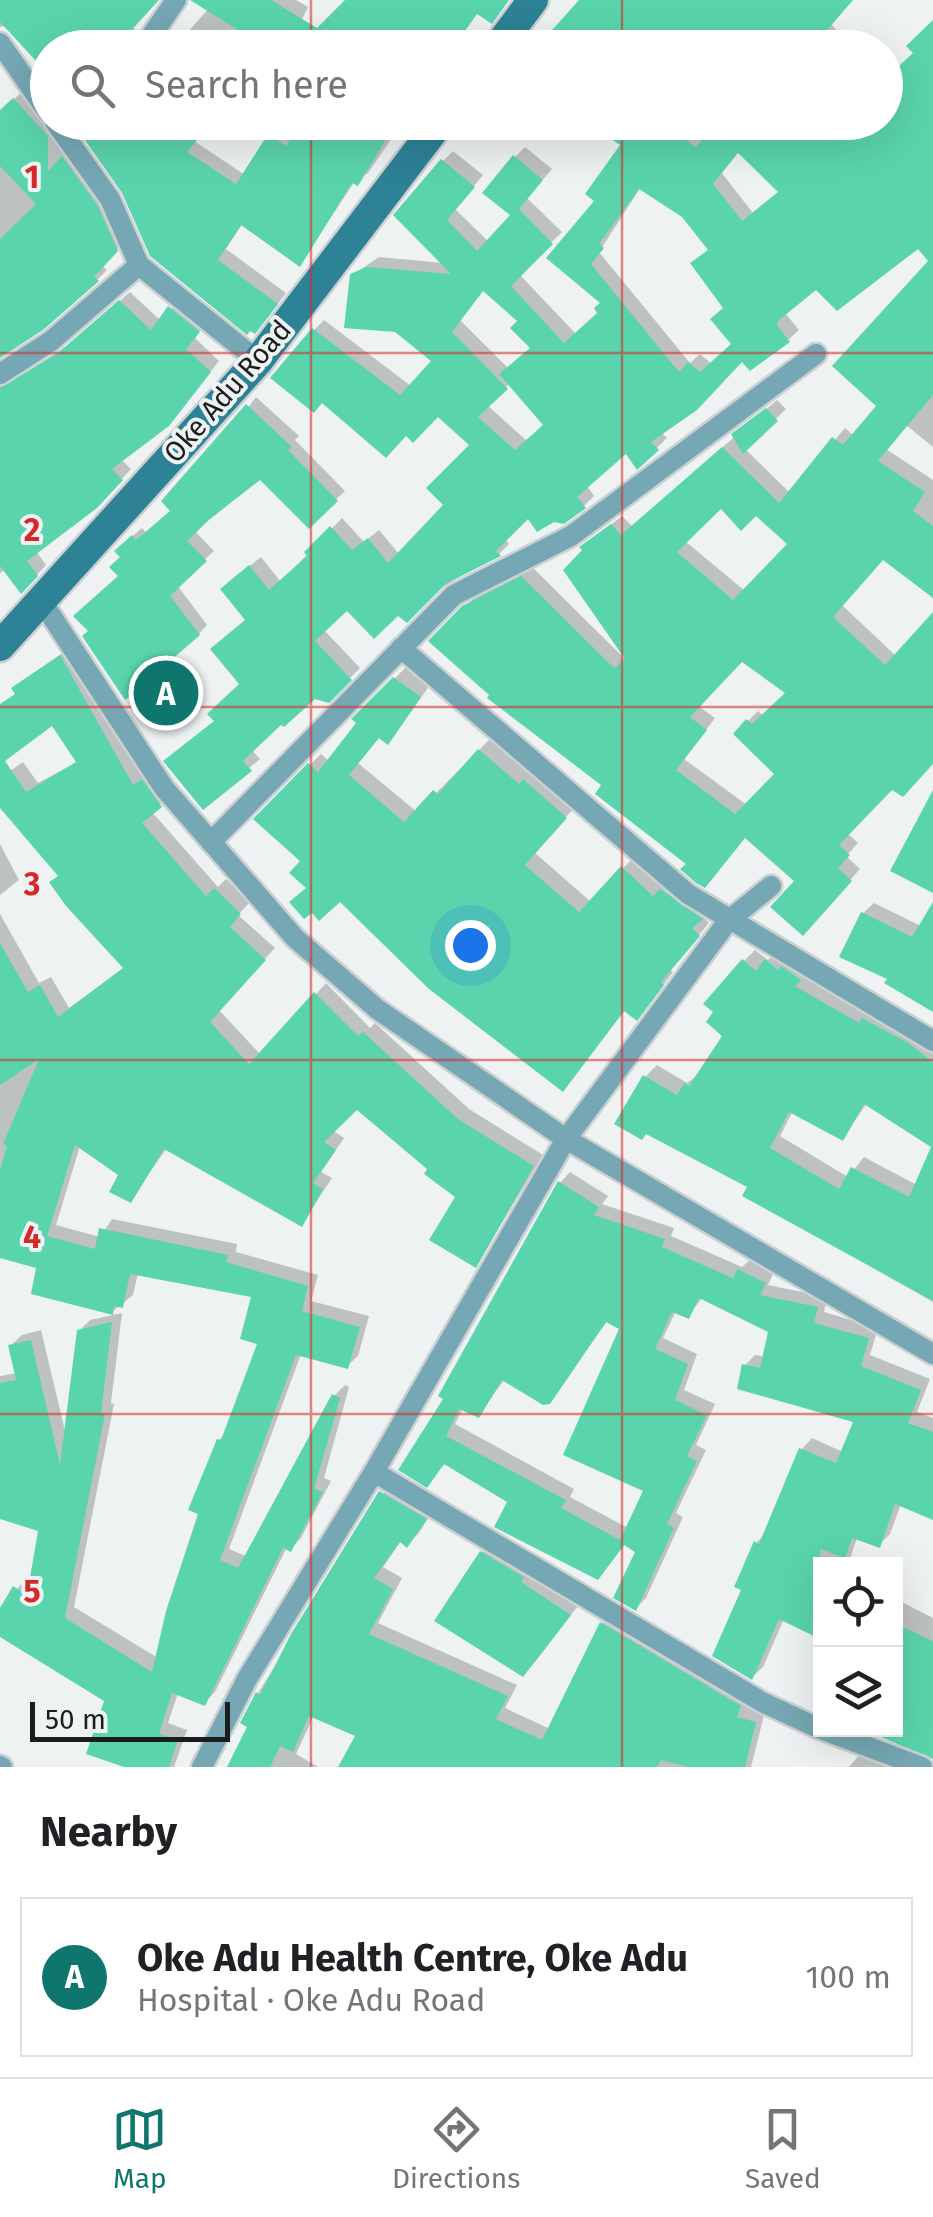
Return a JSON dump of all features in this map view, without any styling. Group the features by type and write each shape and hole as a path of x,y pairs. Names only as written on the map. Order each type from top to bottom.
{"street":[{"path":"155,30 176,0"},
{"path":"510,30 533,0"},
{"path":"0,43 30,86"},
{"path":"71,140 110,199 139,265 258,361"},
{"name":"Oke Adu Road","path":"0,646 258,361 426,140"},
{"path":"0,374 51,341 139,265"},
{"path":"210,842 454,594 571,536 816,354"},
{"path":"42,600 164,788 295,938 377,1009 566,1140 933,1354"},
{"path":"401,648 688,894 933,1041"},
{"path":"202,1767 247,1678 374,1472 566,1140 728,920 771,886"},
{"path":"374,1472 762,1702 813,1725"},
{"path":"843,1737 922,1767"}],"shaded area":[{"path":"174,666 194,689 160,719 139,696"}],"building":[{"path":"0,0 159,0 132,30 30,30 30,54 0,22"},
{"path":"190,0 271,0 317,28 345,0 509,0 492,24 477,14 466,30 238,30"},
{"path":"579,0 853,0 827,30 552,30"},
{"path":"933,20 933,395 878,461 925,492 913,511 933,526 933,598 883,560 833,617 885,665 933,612 933,764 903,797 892,790 839,845 850,855 838,868 852,881 803,936 770,907 794,881 745,838 705,888 696,883 680,869 686,864 595,794 601,785 487,698 489,695 428,641 462,606 521,576 614,668 625,659 563,570 582,550 579,547 611,524 621,535 722,447 779,503 832,437 843,445 876,406 832,366 928,261 918,249 837,311 816,290 779,320 777,325 790,342 750,371 742,362 697,410 651,442 659,450 637,470 626,454 577,497 586,508 564,524 554,522 537,532 528,519 496,551 501,556 447,583 407,623 398,616 374,639 347,611 315,641 352,680 329,703 315,699 284,727 281,725 243,761 252,771 203,810 163,761 214,721 207,714 239,684 210,649 245,620 220,589 249,565 269,590 307,556 304,552 330,526 352,550 368,538 388,563 443,505 426,488 469,445 438,417 413,443 406,436 386,458 322,403 314,413 270,378 312,328 400,395 431,361 395,332 344,328 350,274 367,267 451,274 393,215 441,159 475,187 447,220 477,251 510,215 482,193 513,155 543,180 519,209 553,244 511,286 564,343 597,313 594,308 600,303 546,258 594,201 585,194 620,145 613,140 686,140 696,147 701,140 903,140 903,62 913,53 906,46","holes":["738,153 778,192 742,221 713,184","639,189 682,217 708,250 690,263 723,308 710,319 731,344 700,372 688,362 679,372 591,264 604,248 599,244","483,291 517,321 510,328 530,348 499,374 543,425 515,450 478,417 508,389 452,332","721,509 741,531 756,516 787,544 733,600 677,552","742,662 785,693 752,724 746,719 733,734 774,774 735,814 676,770 707,730 690,717"]},
{"path":"13,98 30,116 30,140 48,140 48,171 62,156 98,206 118,251 94,277 99,281 43,330 0,358 0,239 36,204 0,166 0,110"},
{"path":"85,140 197,140 187,152 236,184 264,140 277,140 286,146 290,140 385,140 358,186 352,183 300,267 241,225 218,260 278,304 255,334 250,331 247,335 150,256 122,193"},
{"path":"119,300 151,330 168,306 200,332 186,349 211,372 169,426 112,469 123,480 97,508 27,561 38,576 21,594 0,566 0,388 58,353"},
{"path":"246,404 292,447 288,450 338,501 309,529 260,480 210,519 187,541 207,561 170,596 200,635 125,700 82,636 88,631 73,616 118,576 109,567 120,557 114,551 132,535 136,540 170,511 161,501"},
{"path":"766,408 778,421 743,454 731,434"},
{"path":"60,655 133,785 142,779 162,807 142,823 206,896 214,888 241,914 230,927 266,960 210,1022 249,1064 314,992 358,1036 363,1032 458,1119 534,1166 476,1268 429,1240 455,1197 424,1174 427,1169 357,1110 324,1142 336,1150 313,1183 323,1189 302,1227 164,1149 131,1203 109,1192 118,1175 75,1145 47,1236 95,1249 99,1228 228,1255 226,1262 308,1286 302,1311 360,1327 348,1369 296,1355 220,1560 238,1568 332,1394 340,1398 314,1489 323,1492 291,1552 283,1548 205,1706 172,1693 159,1734 178,1740 169,1767 124,1767 86,1754 104,1701 0,1637 0,1608 13,1586 27,1595 38,1531 0,1519 0,1383 16,1380 8,1345 31,1340 60,1465 77,1330 112,1322 101,1414 105,1414 65,1618 152,1672 166,1611 198,1514 188,1510 217,1439 221,1440 257,1344 240,1339 251,1297 130,1274 123,1308 114,1306 113,1315 31,1294 36,1268 0,1258 0,1170 7,1146 3,1144 39,1059 0,1085 0,943 28,992 40,985 58,1017 123,968 66,906 49,882 58,876 0,808 0,704 15,694 11,688","holes":["52,726 76,762 26,792 5,761"]},
{"path":"393,677 421,697 388,745 379,738 349,775 404,822 433,790 438,794 478,749 519,784 523,779 567,818 525,865 579,912 621,866 653,896 660,889 703,919 692,928 700,936 661,982 664,985 637,1021 624,1011 563,1092 429,989 340,902 319,921 312,913 304,919 289,902 306,888 289,873 300,861 253,819 308,763 318,772 356,723 351,719"},
{"path":"933,790 933,893 890,871"},
{"path":"933,902 933,1012 884,983 887,979 839,957 861,912 912,937"},
{"path":"742,959 756,971 765,959 801,980 795,986 859,1023 862,1018 908,1043 933,1062 933,1301 742,1196 747,1187 646,1134 642,1140 614,1124 643,1075 677,1095 684,1083 689,1086 722,1036 706,1022 713,1012 703,1004","holes":["864,1104 931,1147 909,1197 851,1167 839,1189 770,1148 789,1112 843,1141"]},
{"path":"558,1181 599,1207 594,1215 665,1239 662,1247 733,1278 737,1269 766,1283 760,1295 818,1307 814,1323 869,1338 861,1366 921,1390 908,1423 933,1432 933,1520 895,1504 880,1548 852,1538 845,1557 820,1549 820,1557 813,1557 813,1636 779,1619 752,1680 712,1656 741,1590 734,1587 754,1541 759,1544 799,1448 836,1463 853,1422 737,1389 742,1364 760,1368 768,1332 699,1298 689,1319 672,1312 655,1349 688,1364 675,1400 707,1415 687,1456 697,1461 667,1524 674,1528 636,1611 613,1598 635,1552 624,1545 598,1580 494,1527 507,1502 444,1464 427,1488 398,1470 443,1399 438,1396","holes":["606,1322 619,1329 563,1455 643,1491 620,1540 561,1508 566,1500 446,1436 459,1409 479,1418 502,1380 543,1405 550,1404"]},
{"path":"379,1491 427,1519 407,1548 400,1542 374,1578 393,1589 369,1634 508,1696 496,1719 542,1740 600,1622 741,1706 737,1717 756,1722 745,1767 689,1767 661,1760 657,1767 338,1767 355,1736 309,1716 293,1752 280,1746 270,1767 227,1767 247,1727 240,1723 256,1692 260,1695 291,1634"},
{"path":"480,1551 524,1577 521,1582 571,1615 523,1677 434,1621"},
{"path":"903,1627 933,1641 933,1759 881,1737 903,1737"}],"place":[{"name":"Oke Adu Health Centre, Oke Adu","path":"166,693"}]}
